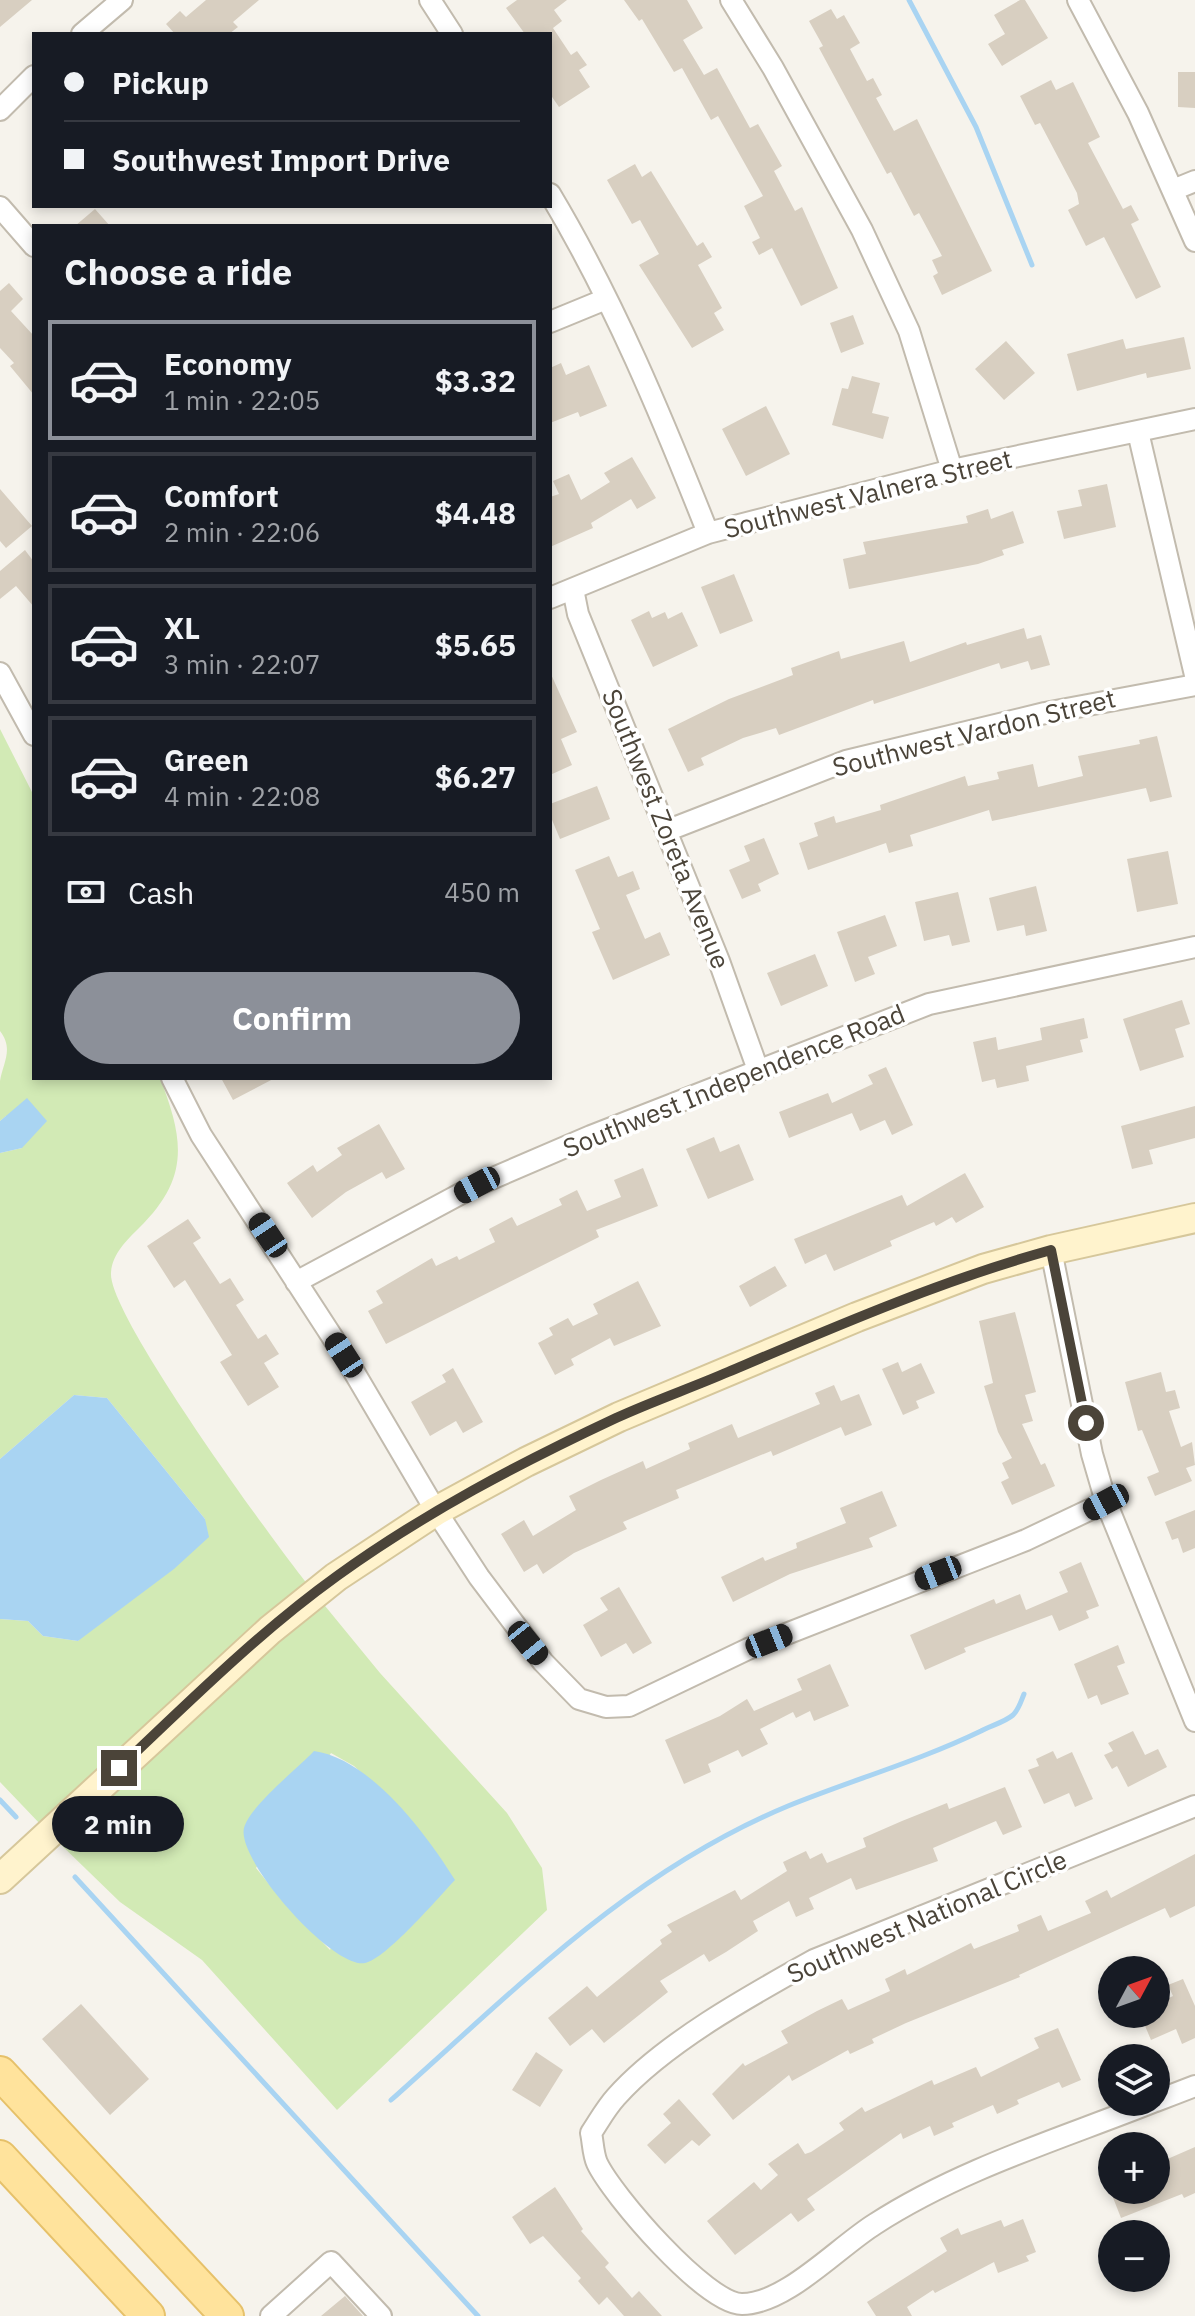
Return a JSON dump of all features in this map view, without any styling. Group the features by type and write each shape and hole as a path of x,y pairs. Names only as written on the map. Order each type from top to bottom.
{"main road":[{"path":"0,2073 227,2316"},
{"path":"0,2157 148,2316"}],"street":[{"path":"84,32 122,0"},
{"path":"430,0 451,32"},
{"path":"731,0 773,68 862,230 909,331 952,470"},
{"path":"1078,0 1138,113 1195,241"},
{"path":"0,110 7,99 32,78"},
{"path":"1173,190 1195,181"},
{"path":"552,197 585,253 660,413 708,533"},
{"path":"0,207 32,244"},
{"path":"552,321 606,299"},
{"name":"Southwest Valnera Street","path":"552,597 708,533 952,470 1195,419"},
{"path":"1138,432 1195,675"},
{"name":"Southwest Zoreta Avenue","path":"573,589 578,614 719,961 758,1070"},
{"path":"0,673 32,731"},
{"name":"Southwest Vardon Street","path":"666,831 846,761 1045,713 1195,685"},
{"name":"Southwest Independence Road","path":"296,1282 477,1185 929,1004 1195,947"},
{"path":"173,1080 201,1135 344,1355 436,1511 497,1605 543,1662 579,1699 606,1707 629,1706 748,1649 1033,1537 1106,1502"},
{"path":"0,1879 270,1630 336,1577 436,1511 526,1462 619,1417 857,1317 983,1269 1051,1250 1195,1218"},
{"path":"1051,1250 1092,1453 1106,1502 1195,1721"},
{"name":"Southwest National Circle","path":"1119,2116 968,2174 916,2199 857,2235 774,2297 740,2304 724,2300 691,2275 621,2200 596,2161 591,2133 616,2097 659,2059 718,2016 814,1960 1195,1806"},
{"name":"Southwest National Circle","path":"1170,2096 1195,2086"},
{"path":"271,2316 331,2262 381,2316"}],"green space":[{"path":"0,729 32,792 32,1080 161,1080 174,1121 178,1158 167,1192 156,1210 125,1243 114,1260 111,1273 117,1297 136,1334 196,1430 309,1586 42,1826 0,1782 0,1619 28,1621 43,1636 78,1641 205,1519 107,1398 74,1395 0,1459 0,1153 22,1148 6,1116 0,1121 0,1081 7,1050 0,1031"},
{"path":"321,1601 380,1673 507,1813 542,1868 547,1910 337,2110 202,1960 120,1902 55,1839","holes":["331,1753 354,1766 385,1794 330,1950 256,1868"]}],"water":[{"path":"27,1098 47,1121 22,1148 0,1153 0,1121"},
{"path":"74,1395 107,1398 205,1519 209,1537 174,1569 78,1641 43,1636 28,1621 0,1619 0,1459"},
{"path":"314,1751 335,1757 376,1783 413,1822 455,1880 398,1940 365,1963 350,1960 331,1949 290,1910 270,1886 246,1843 244,1828 255,1809"}],"building":[{"path":"0,0 32,0 0,27"},
{"path":"206,0 259,0 233,22 238,27 232,32 173,32 166,24 180,11 186,17"},
{"path":"517,0 567,0 554,10 562,21 553,28 571,55 577,51 587,65 579,70 590,87 559,107 552,97 552,32 524,32 506,8"},
{"path":"624,0 687,0 703,28 683,40 704,75 717,68 750,128 758,124 782,166 774,171 795,211 802,207 838,288 801,306 772,248 759,255 752,242 760,238 744,206 763,196 718,116 711,120 682,68 674,72 642,19 639,21"},
{"path":"1025,0 1048,38 1002,66 988,44 1005,34 994,15"},
{"path":"831,9 837,19 844,15 860,43 850,49 867,81 873,78 882,95 876,98 894,131 917,119 992,271 942,295 933,276 938,273 932,260 942,256 919,213 914,216 891,172 887,174 819,48 823,46 809,21"},
{"path":"1178,72 1195,72 1195,108 1178,107"},
{"path":"1051,80 1056,90 1073,82 1100,137 1088,143 1123,209 1131,205 1139,220 1131,224 1161,287 1136,299 1104,237 1086,246 1068,210 1079,204 1077,193 1040,123 1035,125 1020,96"},
{"path":"635,164 642,177 651,171 697,246 703,242 712,257 698,265 722,308 714,313 724,330 692,348 639,265 659,254 640,220 632,224 607,180"},
{"path":"95,209 108,224 77,224"},
{"path":"9,283 23,299 11,311 32,334 32,393 10,366 14,363 0,348 0,291"},
{"path":"853,315 864,344 841,353 830,323"},
{"path":"1184,337 1191,369 1147,378 1146,373 1077,391 1067,354 1123,339 1126,349"},
{"path":"1006,341 1035,373 1004,400 975,369"},
{"path":"561,363 566,375 589,365 607,406 580,417 578,412 552,422 552,367"},
{"path":"852,376 880,383 872,413 889,417 883,439 832,425 842,388 848,389"},
{"path":"766,406 790,454 746,476 722,429"},
{"path":"632,457 656,498 637,509 631,499 591,523 593,528 552,546 552,496 559,494 553,481 569,474 581,500 610,482 604,473"},
{"path":"1107,484 1116,527 1064,539 1057,511 1082,506 1078,490"},
{"path":"0,489 32,526 6,548 0,541"},
{"path":"988,509 991,519 1013,511 1024,543 1002,550 1004,555 978,564 849,589 843,559 866,554 863,542 968,523 966,516"},
{"path":"25,550 32,559 32,605 16,586 0,599 0,571"},
{"path":"734,574 753,621 720,634 701,587"},
{"path":"649,611 652,618 665,612 668,619 682,612 698,646 653,667 631,620"},
{"path":"1024,628 1027,639 1041,635 1050,665 1031,670 1028,661 1001,669 999,663 874,704 873,700 779,735 776,728 743,738 701,758 704,765 688,772 668,729 729,699 793,675 791,668 839,651 841,659 904,641 910,662 966,642 967,645"},
{"path":"552,676 577,732 561,739 572,765 552,774"},
{"path":"1157,736 1172,797 1150,802 1146,788 992,821 989,810 910,835 913,846 889,853 886,843 808,870 799,843 818,836 814,823 834,816 836,823 881,810 880,805 965,776 968,786 999,779 997,772 1033,764 1038,787 1083,776 1078,756 1140,744 1139,740"},
{"path":"597,786 610,819 560,839 552,820 552,803"},
{"path":"764,838 779,874 758,884 761,891 742,899 729,870 750,861 744,846"},
{"path":"1168,851 1178,904 1137,912 1127,859"},
{"path":"609,856 618,877 633,871 640,889 626,895 645,939 660,932 670,955 613,980 592,932 600,929 575,870"},
{"path":"1036,886 1047,931 1026,936 1024,925 997,931 989,898"},
{"path":"958,892 970,942 952,946 949,935 924,941 915,902"},
{"path":"885,915 897,946 868,957 875,974 855,982 837,932"},
{"path":"815,954 828,986 781,1006 767,973"},
{"path":"1182,1000 1190,1024 1175,1029 1184,1057 1140,1071 1123,1019"},
{"path":"1084,1018 1088,1038 1080,1040 1083,1052 1026,1066 1029,1081 997,1088 995,1079 982,1082 973,1042 996,1037 998,1050 1042,1040 1040,1028"},
{"path":"886,1067 913,1125 892,1135 885,1120 860,1131 852,1113 789,1138 779,1112 828,1093 832,1103 873,1084 868,1075"},
{"path":"222,1080 271,1080 233,1100"},
{"path":"1195,1106 1195,1138 1149,1150 1153,1164 1132,1169 1121,1126"},
{"path":"379,1124 405,1169 386,1179 382,1172 346,1192 312,1218 287,1183 313,1165 317,1172 342,1155 337,1148"},
{"path":"714,1137 720,1152 739,1144 754,1180 708,1199 686,1149"},
{"path":"643,1168 658,1206 596,1230 599,1237 386,1344 368,1311 383,1303 376,1291 432,1258 436,1266 457,1256 459,1260 495,1242 489,1229 512,1217 517,1226 562,1205 559,1199 577,1190 587,1211 621,1197 614,1180"},
{"path":"965,1173 984,1207 956,1223 952,1217 936,1226 934,1222 890,1241 892,1246 834,1271 826,1254 805,1264 794,1239 902,1195 907,1206"},
{"path":"188,1219 201,1238 193,1243 220,1284 230,1278 244,1300 236,1305 258,1339 266,1334 279,1354 264,1363 279,1387 248,1406 220,1362 232,1355 185,1280 174,1288 147,1246"},
{"path":"775,1266 787,1286 750,1307 739,1286"},
{"path":"638,1281 661,1326 614,1346 610,1338 571,1359 574,1365 555,1375 538,1343 553,1335 549,1328 568,1318 573,1326 598,1314 593,1304"},
{"path":"1015,1312 1036,1392 1025,1395 1033,1421 1022,1424 1041,1465 1045,1463 1055,1486 1012,1505 1001,1482 1009,1478 1002,1463 1012,1458 998,1432 984,1386 993,1383 979,1321"},
{"path":"898,1362 902,1372 921,1363 935,1393 916,1401 919,1408 903,1415 882,1369"},
{"path":"453,1368 483,1422 463,1433 456,1421 430,1436 411,1402 446,1382 442,1375"},
{"path":"1161,1372 1166,1392 1175,1390 1180,1408 1169,1411 1181,1447 1192,1442 1195,1465 1186,1468 1192,1481 1155,1496 1147,1477 1159,1472 1142,1430 1138,1431 1125,1382"},
{"path":"834,1385 841,1401 859,1394 872,1425 845,1436 841,1427 773,1456 771,1451 676,1490 679,1498 623,1522 627,1529 574,1553 543,1574 537,1564 524,1572 501,1534 524,1520 533,1536 576,1510 569,1496 643,1461 646,1469 690,1449 688,1443 732,1424 738,1438 820,1404 815,1393"},
{"path":"882,1491 897,1526 869,1538 873,1547 790,1574 733,1602 721,1577 763,1557 765,1561 797,1548 796,1543 846,1523 840,1508"},
{"path":"1195,1510 1195,1548 1183,1553 1178,1538 1172,1540 1165,1522"},
{"path":"1081,1562 1099,1606 1086,1611 1089,1618 1059,1631 1052,1615 964,1648 966,1652 925,1670 910,1635 994,1599 996,1604 1020,1594 1026,1610 1068,1592 1059,1572"},
{"path":"619,1587 652,1643 633,1654 626,1643 601,1657 583,1625 608,1610 600,1598"},
{"path":"1118,1645 1125,1663 1117,1666 1129,1694 1101,1705 1097,1695 1088,1699 1074,1664"},
{"path":"830,1664 849,1706 814,1721 810,1711 796,1718 793,1712 760,1729 768,1744 742,1757 738,1750 708,1764 711,1772 684,1784 665,1740 720,1716 747,1699 754,1711 802,1690 797,1679"},
{"path":"1133,1731 1145,1755 1158,1749 1167,1767 1128,1787 1117,1766 1112,1769 1104,1755 1113,1751 1108,1743"},
{"path":"1053,1751 1057,1759 1072,1752 1093,1799 1075,1807 1069,1793 1044,1804 1028,1770 1039,1766 1036,1759"},
{"path":"1005,1787 1022,1827 1003,1835 996,1821 933,1848 938,1861 856,1890 851,1878 809,1898 814,1909 796,1917 789,1901 753,1921 758,1931 726,1952 709,1962 704,1954 660,1981 668,1992 604,2043 592,2029 570,2046 548,2018 587,1986 597,1997 662,1944 660,1940 672,1932 667,1925 735,1890 741,1900 787,1871 783,1862 806,1851 810,1859 822,1853 827,1863 866,1847 863,1838 902,1821 947,1803 949,1809"},
{"path":"1195,1854 1195,1906 1170,1918 1165,1908 1020,1977 906,2023 872,2039 874,2043 850,2054 848,2050 792,2081 789,2075 733,2120 712,2094 743,2063 745,2066 788,2043 781,2031 817,2011 842,1999 848,2010 890,1991 885,1979 905,1969 907,1975 971,1943 974,1949 1019,1931 1017,1925 1041,1915 1048,1931 1091,1913 1085,1901 1107,1890 1111,1898"},
{"path":"1183,1979 1195,2006 1195,2038 1182,2044 1176,2029 1151,2040 1146,2028 1170,2028 1170,1997 1173,1996 1170,1984"},
{"path":"81,2004 149,2079 110,2115 42,2039"},
{"path":"1058,2028 1081,2080 1062,2088 1059,2082 1017,2100 1019,2104 997,2114 993,2105 952,2123 954,2127 934,2136 930,2126 903,2139 901,2133 807,2199 815,2210 798,2222 791,2213 735,2255 707,2221 754,2182 761,2190 778,2175 768,2164 798,2143 805,2154 811,2152 844,2130 839,2123 862,2107 865,2112 932,2080 934,2085 976,2067 981,2077 1039,2048 1034,2038"},
{"path":"536,2052 563,2070 540,2107 512,2090"},
{"path":"679,2099 711,2135 699,2146 692,2140 665,2164 647,2145 671,2123 663,2114"},
{"path":"1195,2147 1195,2193 1184,2198 1182,2194 1170,2199 1170,2158"},
{"path":"555,2187 583,2229 581,2231 609,2263 605,2267 632,2298 639,2291 662,2316 624,2316 607,2297 599,2305 578,2281 581,2278 543,2236 530,2244 512,2217"},
{"path":"1116,2204 1157,2204 1121,2218"},
{"path":"1023,2219 1036,2252 1026,2256 1029,2261 998,2273 994,2262 935,2293 933,2290 907,2307 912,2316 876,2316 867,2302 947,2251 940,2238 958,2228 961,2235 1001,2220 1004,2227"},
{"path":"345,2296 363,2316 321,2316"}],"waterway":[{"path":"909,0 976,127 1032,265"},
{"path":"391,2100 530,1975 626,1898 677,1864 731,1833 788,1806 934,1752 1002,1722 1015,1713 1024,1694"},
{"path":"0,1800 16,1817"},
{"path":"75,1877 478,2316"}],"route":[{"path":"119,1768 270,1630 336,1577 436,1511 526,1462 619,1417 857,1317 983,1269 1051,1250 1086,1423"}]}
